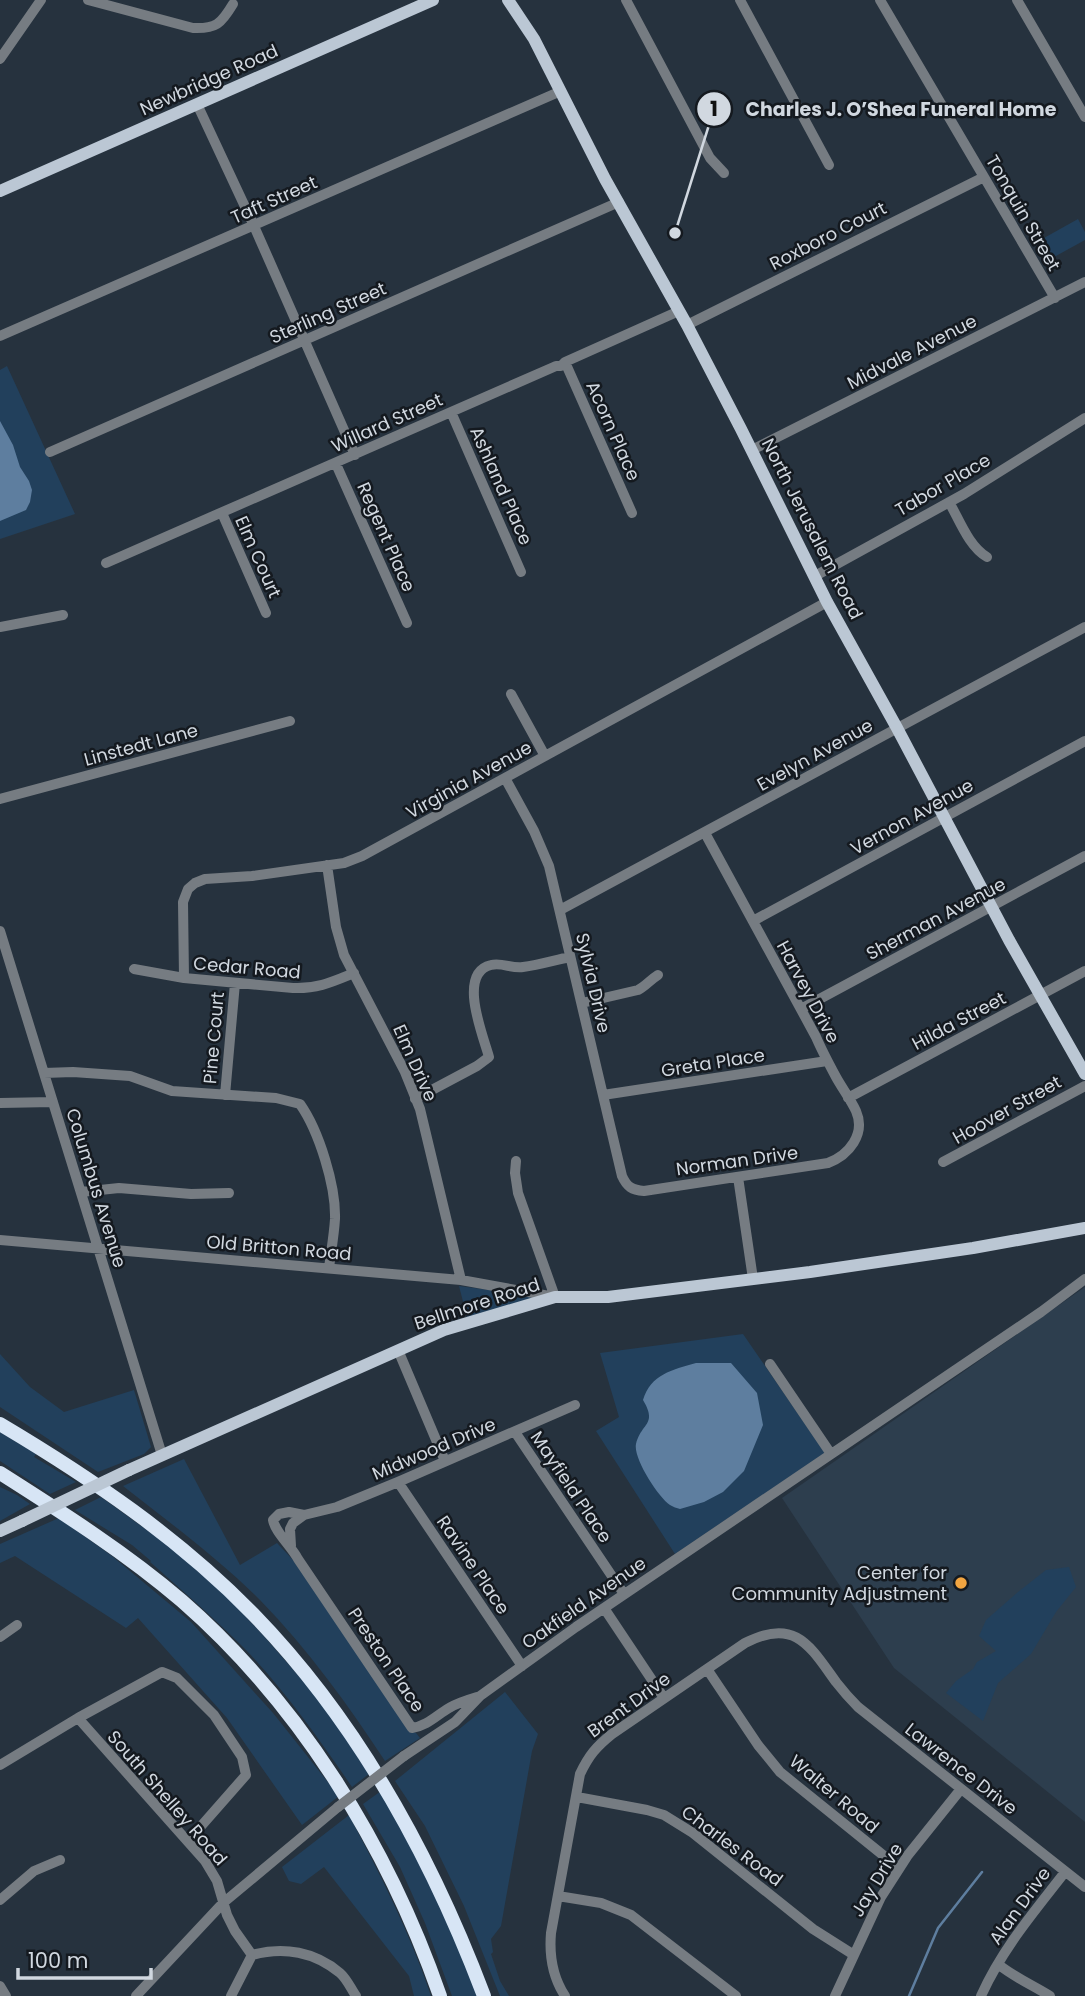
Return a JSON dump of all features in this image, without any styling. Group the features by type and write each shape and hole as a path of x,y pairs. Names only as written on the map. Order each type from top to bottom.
{"highway":[{"path":"0,1424 59,1460 156,1528 212,1574 292,1657 348,1729 400,1813 444,1899 484,1996"},
{"path":"0,1473 148,1573 201,1619 256,1675 316,1753 367,1833 412,1922 440,1996"}],"main road":[{"name":"Newbridge Road","path":"0,191 433,0"},
{"name":"North Jerusalem Road","path":"508,0 534,39 605,179 687,325 827,602 1085,1074"},
{"name":"Bellmore Road","path":"0,1531 162,1455 398,1350 463,1323 555,1297 608,1297 753,1279 973,1248 1085,1228"}],"street":[{"path":"0,59 41,0"},
{"path":"88,0 193,28 208,29 224,19 233,4"},
{"path":"626,0 710,158 724,173"},
{"path":"740,0 829,165"},
{"name":"Tonquin Street","path":"880,0 1055,298"},
{"path":"1017,0 1085,117"},
{"name":"Taft Street","path":"0,336 561,91"},
{"path":"197,104 355,455"},
{"name":"Roxboro Court","path":"687,325 984,177"},
{"name":"Sterling Street","path":"50,452 619,202"},
{"name":"Midvale Avenue","path":"752,450 1085,282"},
{"name":"Willard Street","path":"106,563 555,366 561,366 679,311"},
{"name":"Acorn Place","path":"565,362 632,513"},
{"name":"Ashland Place","path":"451,412 521,572"},
{"name":"Tabor Place","path":"815,576 949,502 1085,418"},
{"name":"Regent Place","path":"336,464 407,623"},
{"path":"949,502 973,544 986,557"},
{"name":"Elm Court","path":"222,513 266,613"},
{"name":"Virginia Avenue","path":"184,978 183,902 188,888 195,883 205,879 252,876 344,863 362,856 827,602"},
{"path":"0,627 63,615"},
{"name":"Evelyn Avenue","path":"560,910 1085,627"},
{"path":"511,694 544,756"},
{"name":"Linstedt Lane","path":"0,799 290,721"},
{"name":"Vernon Avenue","path":"753,921 1085,741"},
{"name":"Sylvia Drive","path":"505,778 543,851 560,910 622,1176 630,1187 644,1191"},
{"name":"Harvey Drive","path":"705,833 856,1111 859,1123 856,1139 844,1156 834,1161"},
{"name":"Sherman Avenue","path":"801,1009 1085,856"},
{"name":"Elm Drive","path":"327,865 336,927 345,955 405,1072 423,1122 461,1280"},
{"name":"Columbus Avenue","path":"0,931 162,1455"},
{"path":"415,1099 489,1057 474,1000 475,977 481,970 493,964 519,968 570,957"},
{"name":"Cedar Road","path":"134,969 184,978 310,988 354,973"},
{"name":"Hilda Street","path":"848,1098 1085,971"},
{"path":"582,1003 638,990 658,975"},
{"name":"Pine Court","path":"225,1095 235,983"},
{"name":"Greta Place","path":"603,1095 827,1061"},
{"path":"44,1073 130,1076 172,1091 289,1100 300,1104 308,1115 321,1147 333,1197 335,1217 330,1268"},
{"name":"Hoover Street","path":"943,1162 1085,1086"},
{"path":"0,1103 53,1102"},
{"path":"516,1161 518,1193 555,1297"},
{"name":"Norman Drive","path":"644,1191 834,1161"},
{"path":"738,1177 753,1279"},
{"path":"81,1192 119,1188 191,1194 229,1193"},
{"name":"Old Britton Road","path":"0,1240 461,1280 555,1297"},
{"name":"Oakfield Avenue","path":"136,1996 223,1903 338,1807 455,1721 480,1696 624,1594 1034,1318 1085,1279"},
{"path":"398,1350 445,1461"},
{"path":"770,1364 831,1454"},
{"name":"Midwood Drive","path":"291,1546 277,1530 273,1520 283,1512 304,1515 337,1507 575,1405"},
{"name":"Mayfield Place","path":"515,1432 624,1594"},
{"name":"Ravine Place","path":"398,1482 522,1666"},
{"path":"291,1546 290,1530 293,1523 304,1515"},
{"name":"Preston Place","path":"291,1546 412,1727 420,1727 456,1704 480,1696"},
{"path":"604,1608 664,1698"},
{"path":"0,1637 17,1625"},
{"name":"Brent Drive","path":"565,1996 554,1975 549,1954 551,1933 580,1774 595,1747 760,1635 775,1633 795,1636 816,1652 826,1667"},
{"name":"Lawrence Drive","path":"826,1667 858,1707 1085,1887"},
{"name":"Walter Road","path":"707,1670 758,1745 780,1772 899,1868"},
{"path":"0,1765 162,1672 177,1678 214,1715 242,1757 246,1774 188,1841"},
{"name":"South Shelley Road","path":"78,1718 188,1841 214,1875 235,1931 252,1955"},
{"name":"Jay Drive","path":"835,1996 881,1896 899,1868 961,1789"},
{"name":"Charles Road","path":"577,1797 647,1810 674,1820 813,1929 854,1955"},
{"path":"0,1900 34,1871 60,1860"},
{"name":"Alan Drive","path":"981,1996 1012,1939 1065,1871"},
{"path":"558,1896 601,1903 631,1915 736,1996"},
{"path":"231,1996 252,1955 272,1950 311,1955 342,1974 356,1996"},
{"path":"998,1964 1050,1996"}],"shaded area":[{"path":"1078,219 1085,232 1085,240 1045,262 1035,243"},
{"path":"7,366 75,514 0,539 0,370"},
{"path":"0,421 32,490 26,510 0,521"},
{"path":"459,1286 541,1297 467,1317"},
{"name":"Center for Community Adjustment","path":"1085,1287 1085,1822 894,1668 782,1498"},
{"path":"743,1334 825,1453 675,1554 596,1431 619,1417 600,1353"},
{"path":"0,1354 30,1387 64,1412 134,1390 151,1447 144,1454 98,1472 0,1407"},
{"path":"696,1363 731,1363 757,1393 763,1425 744,1471 723,1492 704,1502 680,1509 665,1501 653,1486 638,1458 636,1444 649,1419 643,1400 651,1384 664,1374"},
{"path":"0,1432 36,1454 34,1457 76,1482 50,1494 0,1461"},
{"path":"184,1459 240,1565 277,1543 293,1560 409,1730 420,1738 385,1761 327,1678 260,1600 211,1555 123,1486"},
{"path":"0,1487 17,1495 30,1504 0,1521"},
{"path":"101,1497 169,1546 226,1596 324,1705 369,1774 352,1787 288,1699 246,1650 132,1545 75,1510"},
{"path":"59,1518 112,1556 191,1622 273,1713 339,1796 302,1825 227,1718 138,1618 126,1628 15,1556 0,1563 0,1544"},
{"path":"1069,1567 1076,1587 1056,1612 1031,1654 998,1683 983,1721 946,1693 956,1681 973,1669 977,1662 996,1651 979,1636 986,1620 1046,1570"},
{"path":"505,1692 538,1734 532,1751 501,1926 491,1939 491,1954 500,1981 509,1996 500,1996 464,1906 425,1826 395,1781"},
{"path":"381,1791 434,1887 479,1996 452,1996 425,1923 400,1867 363,1804"},
{"path":"349,1815 404,1927 431,1996 414,1996 409,1976 324,1867 301,1884 289,1881 282,1867"}],"waterway":[{"path":"909,1996 938,1928 982,1872"}],"place":[{"name":"Charles J. O’Shea Funeral Home","path":"675,233"},
{"name":"Center for Community Adjustment","path":"961,1583"}]}
